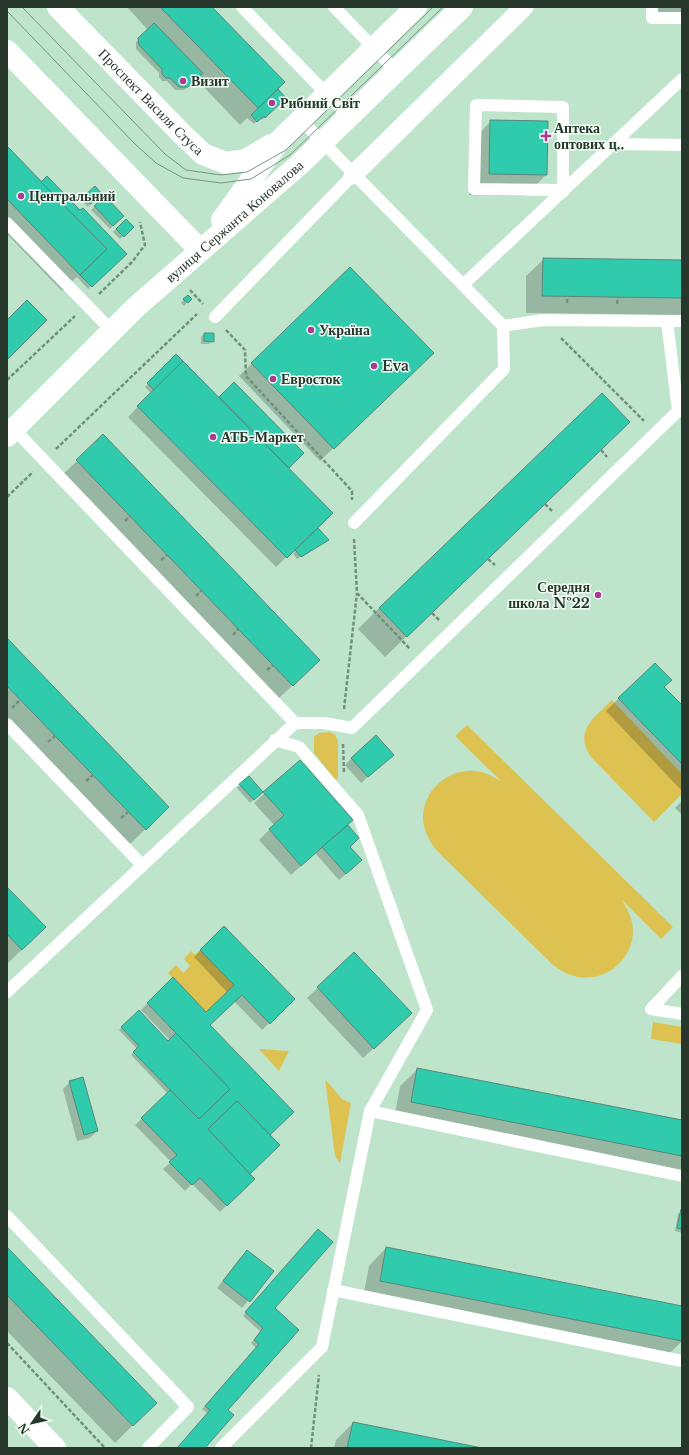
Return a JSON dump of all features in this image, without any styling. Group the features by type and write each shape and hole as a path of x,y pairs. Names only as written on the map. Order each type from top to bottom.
{"street":[{"name":"Проспект Василя Стуса","path":"58,7 203,154 226,163 246,160 279,141"},
{"path":"7,51 200,250 279,141 416,7"},
{"name":"вулиця Сержанта Коновалова","path":"10,432 136,307 301,163 462,7"},
{"path":"353,174 524,7"},
{"path":"7,1398 54,1448"}],"lane":[{"path":"242,7 349,117"},
{"path":"334,7 396,71"},
{"path":"652,7 652,18 682,18"},
{"path":"464,285 682,79"},
{"path":"476,105 563,106 562,191 474,189 476,105"},
{"path":"301,120 503,326 504,369 354,523"},
{"path":"613,144 682,145"},
{"path":"215,317 353,174"},
{"path":"7,223 112,331"},
{"path":"503,326 543,320 682,321"},
{"path":"10,985 295,723 324,723 352,728 678,411 668,320"},
{"path":"10,432 44,461 295,723"},
{"path":"7,724 142,865"},
{"path":"228,1447 322,1347 370,1111 427,1010 358,815 299,747 275,740"},
{"path":"682,976 651,1010 682,1014"},
{"path":"370,1111 682,1176"},
{"path":"7,1216 188,1408 148,1448"},
{"path":"333,1290 682,1361"}],"path":[{"path":"7,380 132,262 145,245 142,223 136,218"},
{"path":"174,273 245,350 246,376 352,491 357,593 342,726 345,799"},
{"path":"7,497 205,307"},
{"path":"543,320 655,433"},
{"path":"357,593 421,661"},
{"path":"7,712 20,700"},
{"path":"7,1344 105,1448"},
{"path":"312,1448 322,1347"}],"shaded area":[{"path":"612,700 682,774 682,794 654,822 591,757 586,748 584,740 588,725"},
{"path":"467,725 673,927 661,939 622,900 631,918 633,931 632,942 622,961 614,968 595,977 585,978 571,975 553,965 438,852 428,837 423,819 424,808 428,798 441,781 460,772 471,771 485,773 501,781 455,736"},
{"path":"330,732 335,735 338,741 338,779 335,779 314,753 314,737 319,733"},
{"path":"200,950 234,985 206,1012 168,973 176,965 183,973 190,966 184,959 191,951 195,955"},
{"path":"653,1022 682,1027 682,1044 651,1039"},
{"path":"259,1049 289,1051 279,1071"},
{"path":"325,1079 342,1099 351,1103 340,1163 335,1156"}],"building":[{"path":"160,7 212,7 285,82 258,108"},
{"path":"154,23 203,73 188,87 179,87 170,78 166,78 162,74 162,69 139,45 138,38"},
{"name":"Рибний Світ","path":"278,89 286,98 265,118 264,116 257,122 251,115"},
{"path":"490,120 548,121 547,175 489,174"},
{"path":"7,146 107,249 80,275 7,199"},
{"path":"47,176 80,210 83,208 127,254 92,287 80,275 107,249 41,182"},
{"path":"95,186 102,194 91,204 84,196"},
{"path":"105,196 124,216 113,226 94,206"},
{"path":"126,219 134,227 124,237 116,229"},
{"path":"543,258 682,260 682,298 542,296"},
{"path":"350,267 434,353 334,449 251,363"},
{"path":"188,295 192,299 188,303 183,299"},
{"path":"27,300 47,320 7,360 7,320"},
{"path":"204,333 214,333 214,342 204,341"},
{"path":"176,354 183,361 154,390 147,383"},
{"name":"АТБ-Маркет","path":"183,361 333,513 287,558 137,406"},
{"path":"234,382 304,453 289,468 219,397"},
{"path":"602,393 630,422 407,637 379,608"},
{"path":"103,434 320,660 293,686 76,460"},
{"path":"318,528 329,540 301,557 295,550"},
{"path":"7,638 169,807 146,830 7,686"},
{"path":"655,663 672,680 664,687 682,705 682,764 618,698"},
{"path":"376,735 394,755 368,777 351,758"},
{"path":"300,760 353,820 301,866 269,829 284,815 263,792"},
{"path":"249,776 263,792 254,800 239,784"},
{"path":"348,825 359,838 350,847 362,860 346,874 322,847"},
{"path":"7,887 46,927 22,950 7,934"},
{"path":"224,926 295,999 270,1024 242,995 210,1025 294,1112 270,1135 237,1101 208,1129 255,1179 227,1206 200,1178 192,1185 169,1162 177,1155 141,1118 170,1090 199,1119 230,1089 147,1003 173,977 206,1012 234,985 200,950"},
{"path":"354,952 412,1013 374,1049 317,987"},
{"path":"139,1010 168,1041 176,1033 230,1089 199,1119 133,1052 139,1046 121,1027"},
{"path":"417,1068 682,1120 682,1156 411,1102"},
{"path":"83,1077 98,1131 84,1135 69,1081"},
{"path":"237,1101 280,1145 250,1174 208,1129"},
{"path":"681,1209 682,1210 682,1229 677,1228"},
{"path":"318,1229 333,1242 275,1308 299,1330 228,1410 234,1415 205,1448 177,1448 210,1410 205,1406 259,1344 254,1340 263,1328 245,1312"},
{"path":"7,1247 157,1403 133,1426 7,1295"},
{"path":"386,1247 682,1306 682,1341 380,1281"},
{"path":"247,1250 274,1271 250,1302 223,1281"},
{"path":"353,1422 482,1448 347,1448"}],"tram line":[{"path":"22,7 165,154 186,170 221,175 247,172 286,150 433,7"},
{"path":"7,11 135,144 156,163 183,178 221,183 251,179 290,155 443,7"}],"place":[{"name":"Визит","path":"183,81"},
{"name":"Рибний Світ","path":"272,103"},
{"name":"Аптека оптових ц‥","path":"546,136"},
{"name":"Центральний","path":"21,196"},
{"name":"Україна","path":"311,330"},
{"name":"Eva","path":"374,366"},
{"name":"Евросток","path":"273,379"},
{"name":"АТБ-Маркет","path":"213,437"},
{"name":"Середня школа №22","path":"598,595"}]}
